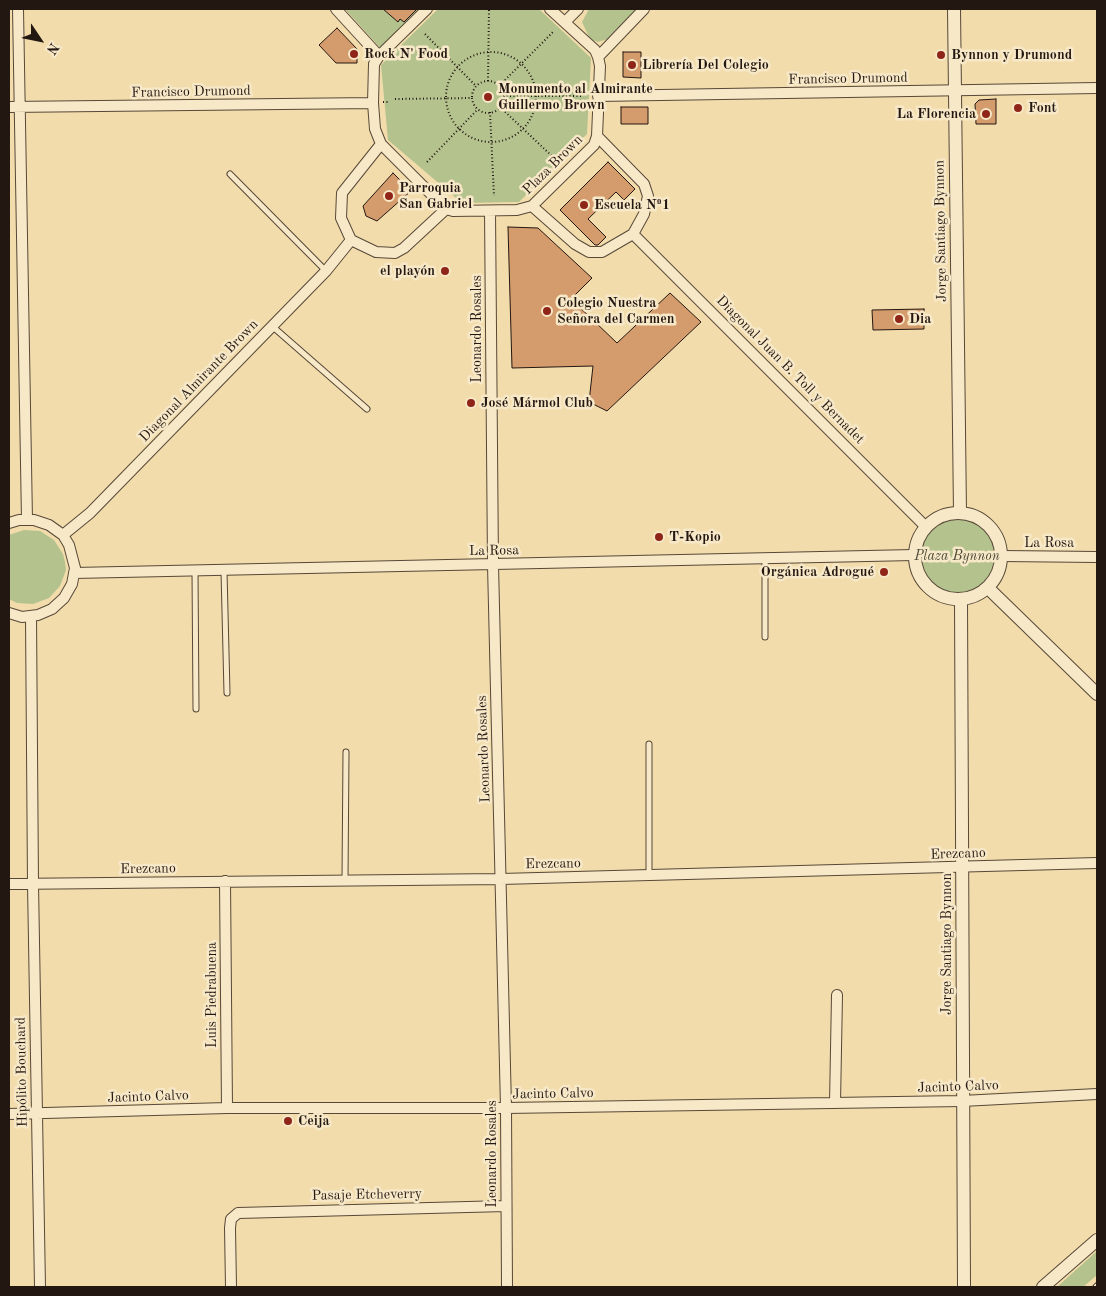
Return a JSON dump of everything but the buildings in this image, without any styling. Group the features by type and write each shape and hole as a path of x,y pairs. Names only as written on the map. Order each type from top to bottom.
{"street":[{"path":"18,9 14,107 27,520"},
{"path":"336,9 380,56"},
{"path":"381,144 342,193 341,218 351,240 363,248 376,252 395,252 404,248 446,209 381,144 375,130 373,72 380,56 427,9"},
{"path":"550,9 595,50 598,57 644,9"},
{"path":"565,22 578,9"},
{"name":"Jorge Santiago Bynnon","path":"954,9 960,513"},
{"name":"Plaza Brown","path":"446,209 490,211 517,210 532,206 591,148 597,136 600,66 598,57"},
{"name":"Francisco Drumond","path":"598,96 1097,88"},
{"name":"Francisco Drumond","path":"14,107 373,103"},
{"path":"532,206 575,244 590,252 608,250 633,234 644,214 648,196 644,184 597,136"},
{"name":"Leonardo Rosales","path":"490,211 493,565 506,1108 507,1287"},
{"name":"Diagonal Juan B. Toll y Bernadet","path":"633,234 926,527"},
{"name":"Diagonal Almirante Brown","path":"62,535 90,513 326,271 351,240"},
{"path":"960,513 973,515 989,526 1000,543 1002,556 998,573 988,588 980,594 961,600 947,598 934,592 923,582 916,570 914,556 917,542 926,527 934,520 946,514 960,513"},
{"path":"9,523 27,520 50,525 62,535 74,556 72,584 64,598 52,609 32,616 22,617 9,613"},
{"name":"La Rosa","path":"74,574 914,556"},
{"name":"La Rosa","path":"1002,556 1097,557"},
{"path":"988,588 1097,694"},
{"name":"Jorge Santiago Bynnon","path":"961,600 964,1287"},
{"name":"Hipólito Bouchard","path":"32,616 33,884 40,1287"},
{"name":"Erezcano","path":"9,884 501,879 1097,863"},
{"name":"Luis Piedrabuena","path":"225,882 227,1108"},
{"path":"836,1103 838,995"},
{"name":"Jacinto Calvo","path":"9,1114 227,1108 506,1108 962,1101 1097,1094"},
{"name":"Pasaje Etcheverry","path":"231,1287 231,1219 244,1211 506,1206"},
{"path":"1044,1287 1097,1240"}],"lane":[{"path":"230,174 326,271"},
{"path":"272,326 367,409"},
{"path":"765,559 765,637"},
{"path":"195,571 196,709"},
{"path":"224,571 227,693"},
{"path":"649,744 649,875"},
{"path":"345,880 346,752"}],"path":[{"path":"488,81 489,9"},
{"path":"499,86 553,32"},
{"path":"425,34 476,86"},
{"path":"488,52 502,52 522,63 530,73 536,96 535,109 523,129 513,136 492,142 479,141 458,129 451,119 446,98 450,76 457,66 466,58 488,52"},
{"path":"488,81 499,86 503,96 500,107 490,112 478,109 472,98 476,86 488,81"},
{"path":"503,96 581,96"},
{"path":"395,99 472,98"},
{"path":"500,107 554,158"},
{"path":"427,162 478,109"},
{"path":"490,112 494,196"}],"green space":[{"path":"345,9 425,9 383,51"},
{"path":"438,9 539,9 591,58 587,134 519,202 462,203 388,140 381,65"},
{"path":"589,9 636,9 608,39 598,42 590,39 582,22"},
{"name":"Plaza Bynnon","path":"957,518 971,521 984,529 992,542 995,556 992,570 984,583 971,591 957,594 943,591 930,583 922,570 919,556 922,542 930,529 943,521"},
{"path":"24,530 40,531 54,540 63,554 66,570 60,586 49,598 33,604 17,603 9,599 9,535"},
{"path":"1097,1251 1097,1275 1083,1287 1057,1287"}],"place":[{"name":"Rock N' Food","path":"354,54"},
{"name":"Bynnon y Drumond","path":"941,55"},
{"name":"Librería Del Colegio","path":"632,65"},
{"name":"Monumento al Almirante Guillermo Brown","path":"488,97"},
{"name":"Font","path":"1018,108"},
{"name":"La Florencia","path":"986,114"},
{"name":"Parroquia San Gabriel","path":"389,196"},
{"name":"Escuela Nº1","path":"584,205"},
{"name":"el playón","path":"445,271"},
{"name":"Colegio Nuestra Señora del Carmen","path":"547,311"},
{"name":"Dia","path":"899,319"},
{"name":"José Mármol Club","path":"471,403"},
{"name":"T-Kopio","path":"659,537"},
{"name":"Orgánica Adrogué","path":"884,572"},
{"name":"Ceija","path":"288,1121"}]}
